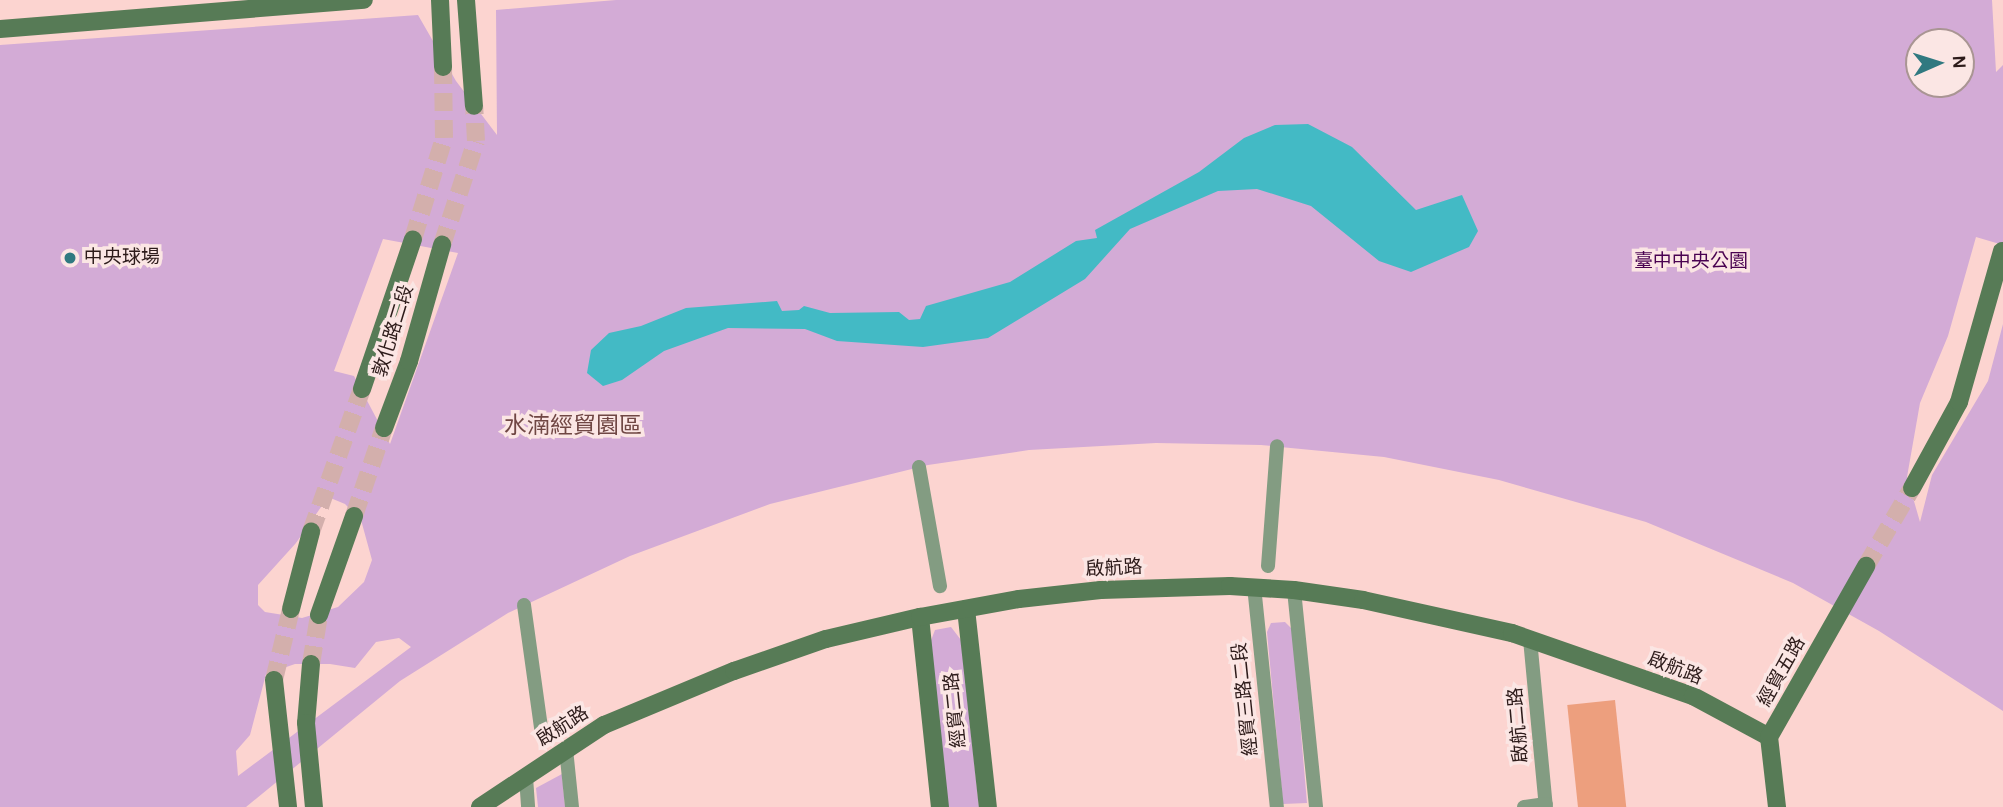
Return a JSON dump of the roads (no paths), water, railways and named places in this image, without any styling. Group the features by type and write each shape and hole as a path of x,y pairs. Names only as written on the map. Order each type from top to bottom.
{"street":[{"path":"0,29 363,0"},
{"path":"440,0 443,66"},
{"path":"466,0 474,106"},
{"name":"敦化路二段","path":"362,389 413,239"},
{"name":"敦化路二段","path":"384,428 409,362 442,245"},
{"path":"1912,488 1959,401 2002,251"},
{"path":"1268,566 1278,446"},
{"path":"919,467 940,586"},
{"path":"319,615 354,516"},
{"path":"291,609 311,532"},
{"name":"經貿五路","path":"1777,807 1769,737 1866,566"},
{"name":"啟航路","path":"480,807 604,725 734,671 827,639 920,617 1019,598 1101,590 1254,586 1363,600 1531,639 1693,696 1769,737"},
{"name":"經貿三路二段","path":"1254,586 1278,807"},
{"path":"1294,590 1316,807"},
{"path":"524,605 542,735"},
{"name":"經貿二路","path":"966,609 988,807"},
{"name":"經貿二路","path":"920,617 940,807"},
{"name":"啟航二路","path":"1531,639 1546,806"},
{"path":"311,664 306,723 314,807"},
{"path":"274,680 288,807"},
{"path":"566,749 572,807"},
{"path":"526,777 528,807"},
{"path":"1524,807 1546,806"}],"water":[{"path":"1308,124 1352,147 1416,210 1462,195 1478,231 1469,247 1411,272 1379,261 1311,206 1257,189 1218,191 1130,229 1085,279 988,338 923,347 837,341 805,329 728,328 664,351 622,380 603,386 587,373 591,350 609,333 641,326 686,308 777,301 782,311 799,310 804,306 830,313 899,312 909,320 920,319 926,306 1010,282 1076,241 1097,238 1095,230 1199,172 1244,138 1275,125"}],"tunnel":[{"path":"413,239 444,138 443,67"},
{"path":"442,245 476,141 474,106"},
{"path":"311,532 362,389"},
{"path":"354,516 384,428"},
{"path":"1866,566 1912,488"},
{"path":"274,680 291,609"},
{"path":"311,664 319,615"}],"place":[{"name":"中央球場","path":"70,258"}],"district":[{"name":"水湳經貿園區","path":"573,426"}],"park label":[{"name":"臺中中央公園","path":"1691,262"}]}
